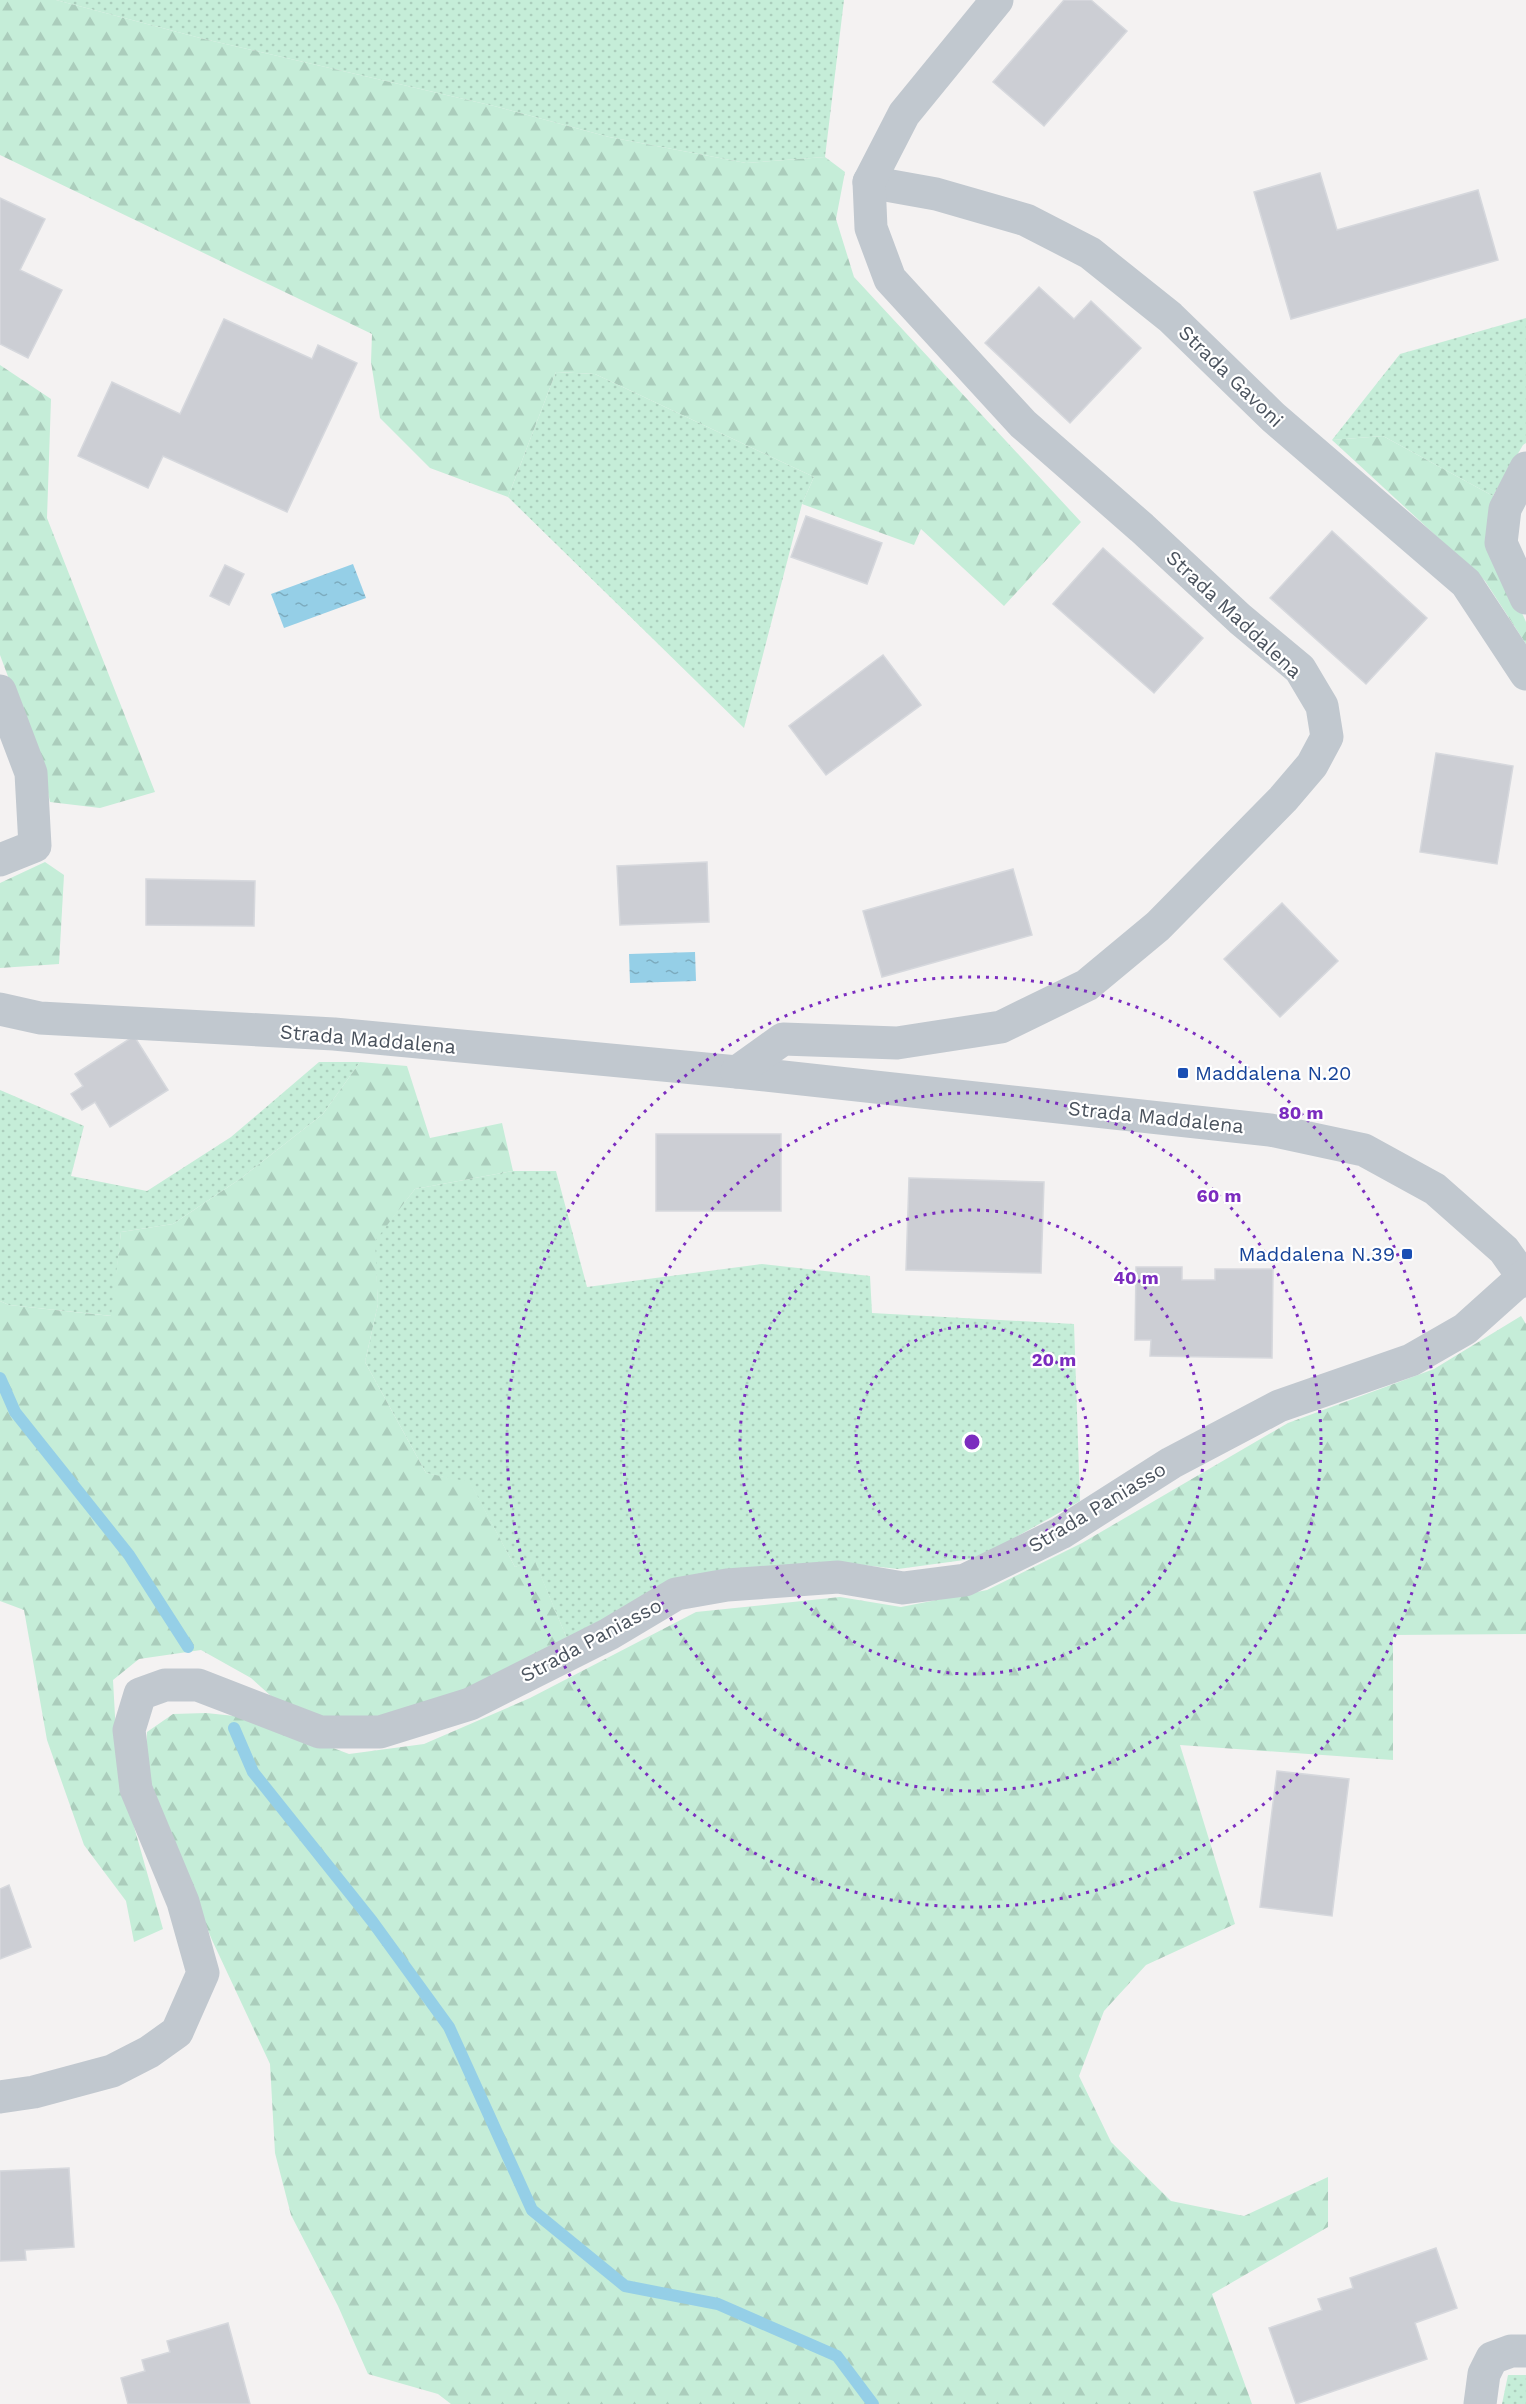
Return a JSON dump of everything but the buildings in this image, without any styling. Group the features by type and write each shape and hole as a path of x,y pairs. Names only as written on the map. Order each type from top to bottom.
{"street":[{"name":"Strada Maddalena","path":"737,1072 783,1040 897,1043 1001,1027 1087,985 1158,926 1283,799 1312,765 1327,737 1322,706 1300,669 1240,619 1142,528 1023,424 890,279 870,228 869,182 904,114 997,0"},
{"name":"Strada Gavoni","path":"869,182 936,194 1026,220 1090,253 1170,317 1273,417 1466,583 1526,674"},
{"path":"1526,468 1505,509 1501,543 1526,598"},
{"path":"0,691 32,773 35,846 0,860"},
{"name":"Strada Maddalena","path":"0,1009 40,1018 334,1034 737,1072 1270,1130 1364,1150 1435,1189 1504,1250 1525,1279"},
{"name":"Strada Paniasso","path":"0,2097 34,2092 112,2072 149,2052 177,2032 203,1973 183,1902 136,1789 129,1730 140,1694 165,1685 198,1685 320,1732 380,1732 470,1704 609,1634 676,1594 727,1585 838,1577 903,1588 965,1580 1061,1533 1170,1463 1279,1406 1412,1360 1465,1329 1525,1279"},
{"path":"1480,2404 1484,2374 1492,2358 1511,2351 1526,2351"}],"green space":[{"path":"0,0 56,0 204,39 494,106 609,137 746,163 825,157 845,172 836,219 854,277 1081,522 1004,606 921,529 914,545 802,504 814,477 595,374 556,372 508,497 430,468 380,418 371,362 372,334 0,155"},
{"path":"56,0 844,0 825,157 746,163 609,137 494,106 204,39"},
{"path":"1526,318 1526,443 1493,496 1383,436 1332,440 1400,354"},
{"path":"0,365 51,399 47,518 155,792 100,808 50,802 44,773 0,655"},
{"path":"556,372 595,374 814,477 802,504 744,728 508,497"},
{"path":"1383,436 1493,496 1495,551 1526,622 1526,644 1485,581 1332,440"},
{"path":"45,862 64,875 59,964 0,968 0,883"},
{"path":"319,1062 360,1062 323,1114 240,1179 173,1224 121,1232 112,1316 9,1305 0,1301 0,1090 84,1126 71,1176 147,1191 231,1137"},
{"path":"360,1062 407,1066 430,1138 502,1123 513,1171 415,1189 375,1241 378,1304 365,1362 426,1473 470,1482 515,1567 534,1559 568,1641 462,1699 376,1723 321,1724 281,1705 251,1678 201,1650 139,1659 113,1680 118,1770 163,1929 134,1942 126,1901 84,1845 47,1740 24,1610 0,1601 0,1301 9,1305 111,1316 121,1232 173,1224 240,1179 323,1114"},
{"path":"513,1171 556,1171 587,1287 762,1264 870,1276 872,1313 1074,1324 1080,1501 979,1558 898,1569 836,1562 568,1641 534,1560 515,1567 470,1483 426,1473 365,1362 378,1304 374,1241 415,1189"},
{"path":"1521,1316 1526,1324 1526,1634 1393,1635 1393,1760 1180,1745 1235,1924 1146,1965 1104,2011 1079,2076 1111,2142 1171,2201 1244,2216 1328,2177 1328,2227 1212,2294 1252,2404 451,2404 438,2394 368,2374 338,2306 291,2215 275,2153 270,2064 212,1940 145,1775 147,1732 173,1714 206,1713 254,1718 349,1754 424,1744 530,1698 696,1612 840,1597 901,1607 987,1590 1082,1543 1288,1423 1434,1369"},
{"path":"1508,2375 1526,2375 1526,2404 1502,2404"}],"water":[{"path":"353,564 366,598 284,628 271,594"},
{"path":"695,952 696,981 630,983 629,954"}],"waterway":[{"path":"0,1378 15,1412 129,1555 188,1647"},
{"path":"234,1728 253,1772 372,1921 449,2027 532,2210 625,2286 718,2304 837,2356 873,2404"}],"place":[{"name":"Maddalena N.20","path":"1183,1073"},
{"name":"Maddalena N.39","path":"1407,1254"}]}
